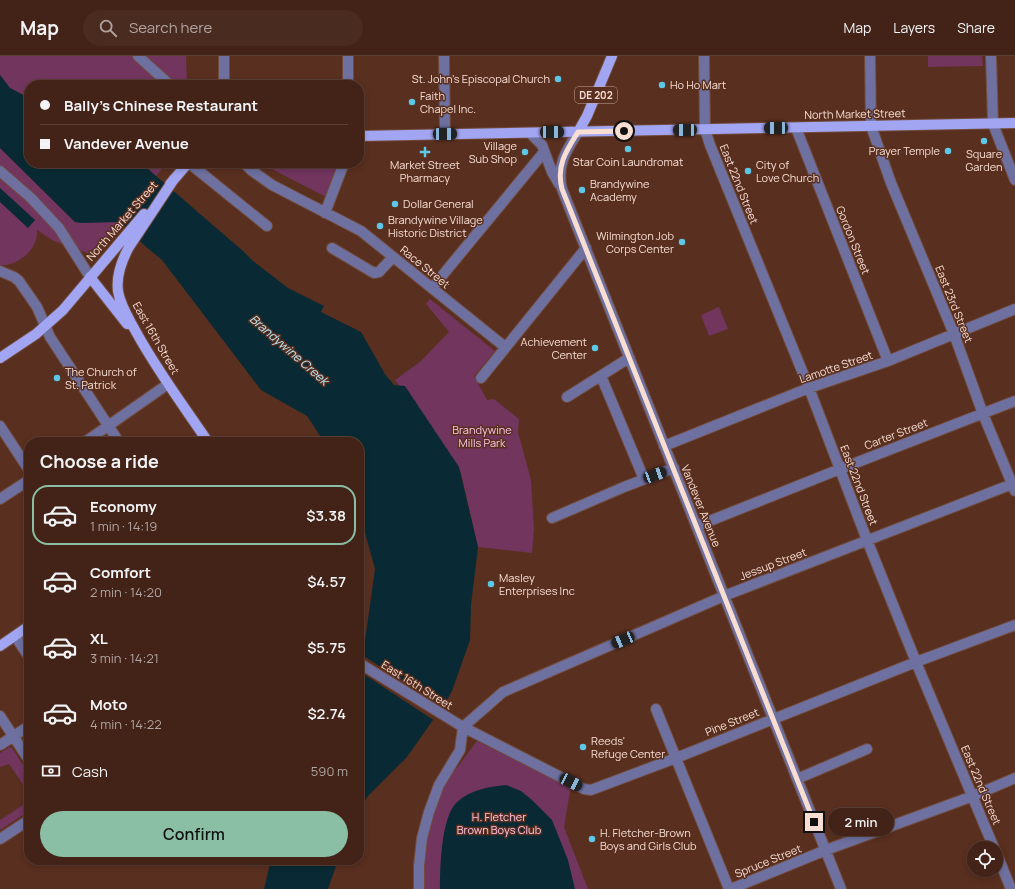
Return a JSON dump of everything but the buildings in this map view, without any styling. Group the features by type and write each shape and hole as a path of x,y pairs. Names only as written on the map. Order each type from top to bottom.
{"main road":[{"name":"DE 202","path":"578,132 587,116 612,56"},
{"name":"North Market Street","path":"364,136 1015,123"},
{"name":"North Market Street","path":"0,358 46,326 63,310 101,265 125,244 184,168"},
{"name":"East 16th Street","path":"125,244 124,256 119,274 118,290 125,312 168,384 205,437"},
{"path":"90,277 141,341"},
{"path":"0,646 24,629"}],"street":[{"path":"138,56 164,80"},
{"path":"224,56 224,80"},
{"path":"348,56 348,80"},
{"path":"444,56 445,134"},
{"name":"East 22nd Street","path":"704,56 705,130 715,159 809,388 867,540 916,662 991,841"},
{"name":"East 23rd Street","path":"870,56 871,126 891,183 954,334 983,414 1014,486"},
{"path":"992,56 993,124 1015,180"},
{"name":"Gordon Street","path":"796,128 888,361"},
{"path":"530,132 539,142 552,172 562,189"},
{"name":"Vandever Avenue","path":"578,132 568,149 560,168 562,189 841,889"},
{"path":"432,288 544,152"},
{"path":"195,168 267,226"},
{"name":"Race Street","path":"249,168 272,185 361,231 505,347"},
{"path":"326,213 342,168"},
{"path":"0,171 31,198 59,228 90,277"},
{"path":"332,248 374,273 379,272 393,257"},
{"path":"481,378 586,248"},
{"path":"0,272 14,277 19,281 37,307 50,337 116,437"},
{"name":"Lamotte Street","path":"664,446 809,388 888,361 1015,309"},
{"path":"567,397 630,358"},
{"path":"601,376 644,480"},
{"path":"92,437 168,384"},
{"name":"Carter Street","path":"697,526 840,468 1015,401"},
{"path":"0,426 24,462"},
{"path":"552,518 674,468"},
{"path":"0,499 24,483"},
{"name":"Jessup Street","path":"463,727 503,692 724,596 867,540 1014,486"},
{"name":"Pine Street","path":"463,727 584,789 596,788 676,758 916,662 1015,625"},
{"path":"14,636 24,650"},
{"name":"East 16th Street","path":"364,666 463,727"},
{"path":"656,709 730,889"},
{"path":"0,716 24,752"},
{"path":"419,889 419,866 422,838 429,812 440,785 460,750 463,727"},
{"path":"0,746 24,729"},
{"path":"797,779 867,749"},
{"name":"Spruce Street","path":"730,889 826,850 973,796 1015,778"},
{"path":"0,839 24,823"},
{"path":"1003,869 1011,889"}],"green space":[{"path":"0,56 186,56 187,80 24,80 24,95 10,88 0,75"},
{"path":"928,56 982,56 983,66 928,67"},
{"path":"0,148 75,222 120,222 97,249 90,254 54,241 37,230 35,243 26,255 14,263 0,265"},
{"path":"147,168 163,168 156,176"},
{"path":"270,168 336,168 326,197"},
{"name":"Brandywine Mills Park","path":"430,299 495,351 474,376 487,400 494,399 519,419 518,432 531,480 534,529 532,553 478,547 461,473 454,460 395,380 421,361 449,332 426,304"},
{"path":"719,307 728,329 709,336 701,315"},
{"name":"H. Fletcher Brown Boys Club","path":"477,741 571,786 564,827 588,889 420,889 425,840 444,785"},
{"path":"9,747 12,748 24,766 24,786 9,764 0,767 0,753"},
{"path":"24,804 24,814 0,830 0,820"}],"water":[{"name":"Brandywine Creek","path":"0,75 10,88 24,95 24,168 147,168 253,261 288,288 324,306 321,312 361,332 385,374 394,385 405,386 459,467 478,547 471,605 470,640 452,691 447,700 407,757 367,797 364,803 364,648 375,569 364,529 364,437 321,437 307,416 261,390 162,260 120,222 75,222 0,148"},
{"path":"0,188 35,220 28,228 0,202"},
{"name":"H. Fletcher Brown Boys Club","path":"506,785 521,791 552,820 568,860 575,889 440,889 442,843 452,809 457,802 474,791"},
{"path":"270,865 336,865 328,889 264,889"}],"pier":[{"path":"364,656 436,702 447,704 435,721 364,674"}],"place":[{"name":"St. John's Episcopal Church","path":"558,79"},
{"name":"Ho Ho Mart","path":"662,85"},
{"name":"Faith Chapel Inc.","path":"412,102"},
{"name":"Square Garden","path":"984,141"},
{"name":"Star Coin Laundromat","path":"628,149"},
{"name":"Prayer Temple","path":"948,151"},
{"name":"Market Street Pharmacy","path":"425,152"},
{"name":"Village Sub Shop","path":"525,152"},
{"name":"City of Love Church","path":"748,171"},
{"name":"Brandywine Academy","path":"582,190"},
{"name":"Dollar General","path":"395,204"},
{"name":"Brandywine Village Historic District","path":"380,226"},
{"name":"Wilmington Job Corps Center","path":"682,242"},
{"name":"Achievement Center","path":"595,348"},
{"name":"The Church of St. Patrick","path":"57,378"},
{"name":"Masley Enterprises Inc","path":"491,584"},
{"name":"Reeds' Refuge Center","path":"583,747"},
{"name":"H. Fletcher-Brown Boys and Girls Club","path":"592,839"}],"route":[{"path":"624,131 578,132 568,149 560,168 559,174 562,189 814,822"}]}
